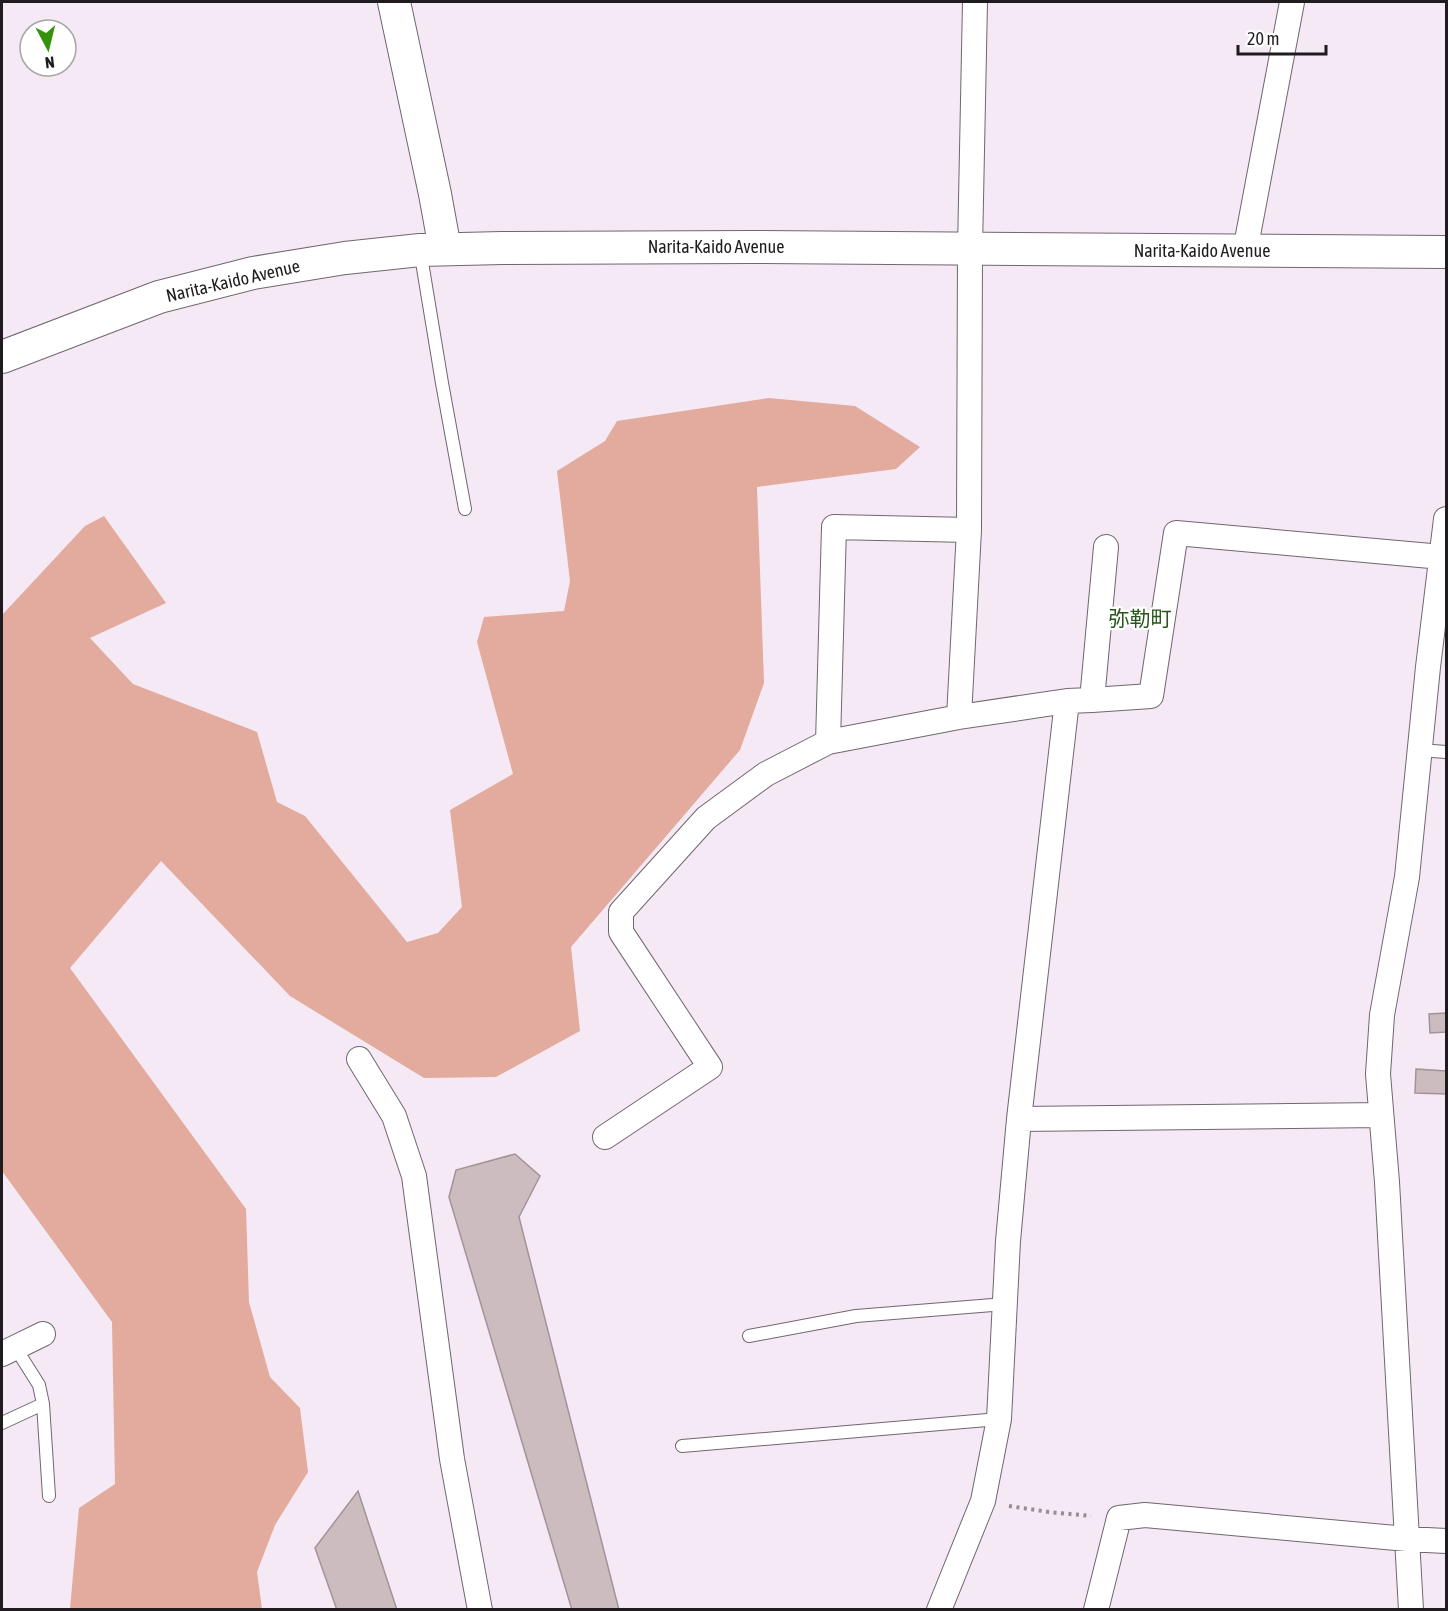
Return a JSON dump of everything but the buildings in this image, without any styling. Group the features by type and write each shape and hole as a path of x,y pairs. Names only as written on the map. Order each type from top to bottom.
{"street":[{"path":"394,2 435,194 433,249"},
{"path":"959,717 969,530 970,249 975,2"},
{"path":"1245,251 1292,2"},
{"name":"Narita-Kaido Avenue","path":"2,357 159,297 253,273 345,258 433,249 763,247 1446,252"},
{"path":"1411,1610 1388,1194 1378,1074 1382,1015 1407,877 1419,750 1446,519"},
{"path":"828,742 834,527 969,530"},
{"path":"605,1137 710,1066 621,932 621,912 706,818 766,774 828,742 959,717 1067,700 1151,696 1176,532 1442,557"},
{"path":"1092,700 1106,547"},
{"path":"939,1610 983,1501 999,1419 1008,1241 1019,1119 1067,700"},
{"path":"359,1059 394,1116 414,1176 452,1459 480,1610"},
{"path":"1019,1119 1381,1115"},
{"path":"8,1350 43,1334"},
{"path":"1096,1610 1119,1518 1145,1515 1446,1541"}],"lane":[{"path":"433,249 442,383 465,509"},
{"path":"1419,750 1446,752"},
{"path":"749,1336 856,1316 1005,1304"},
{"path":"8,1350 39,1385 43,1404 50,1496"},
{"path":"2,1423 43,1404"},
{"path":"682,1446 999,1419"}],"path":[{"path":"983,1501 1049,1512 1119,1518"}],"shaded area":[{"path":"769,398 855,406 920,447 896,469 757,487 764,683 740,750 571,947 580,1031 496,1077 424,1078 290,996 161,861 70,968 246,1209 249,1302 270,1377 300,1408 308,1472 275,1525 257,1572 262,1609 70,1609 79,1508 115,1484 112,1322 2,1171 2,615 85,526 104,516 166,603 90,638 133,684 257,732 277,802 305,816 407,942 438,933 462,907 450,810 513,774 477,642 484,617 564,611 570,581 557,471 605,441 617,421"}],"district":[{"name":"弥勒町","path":"1140,619"}]}
